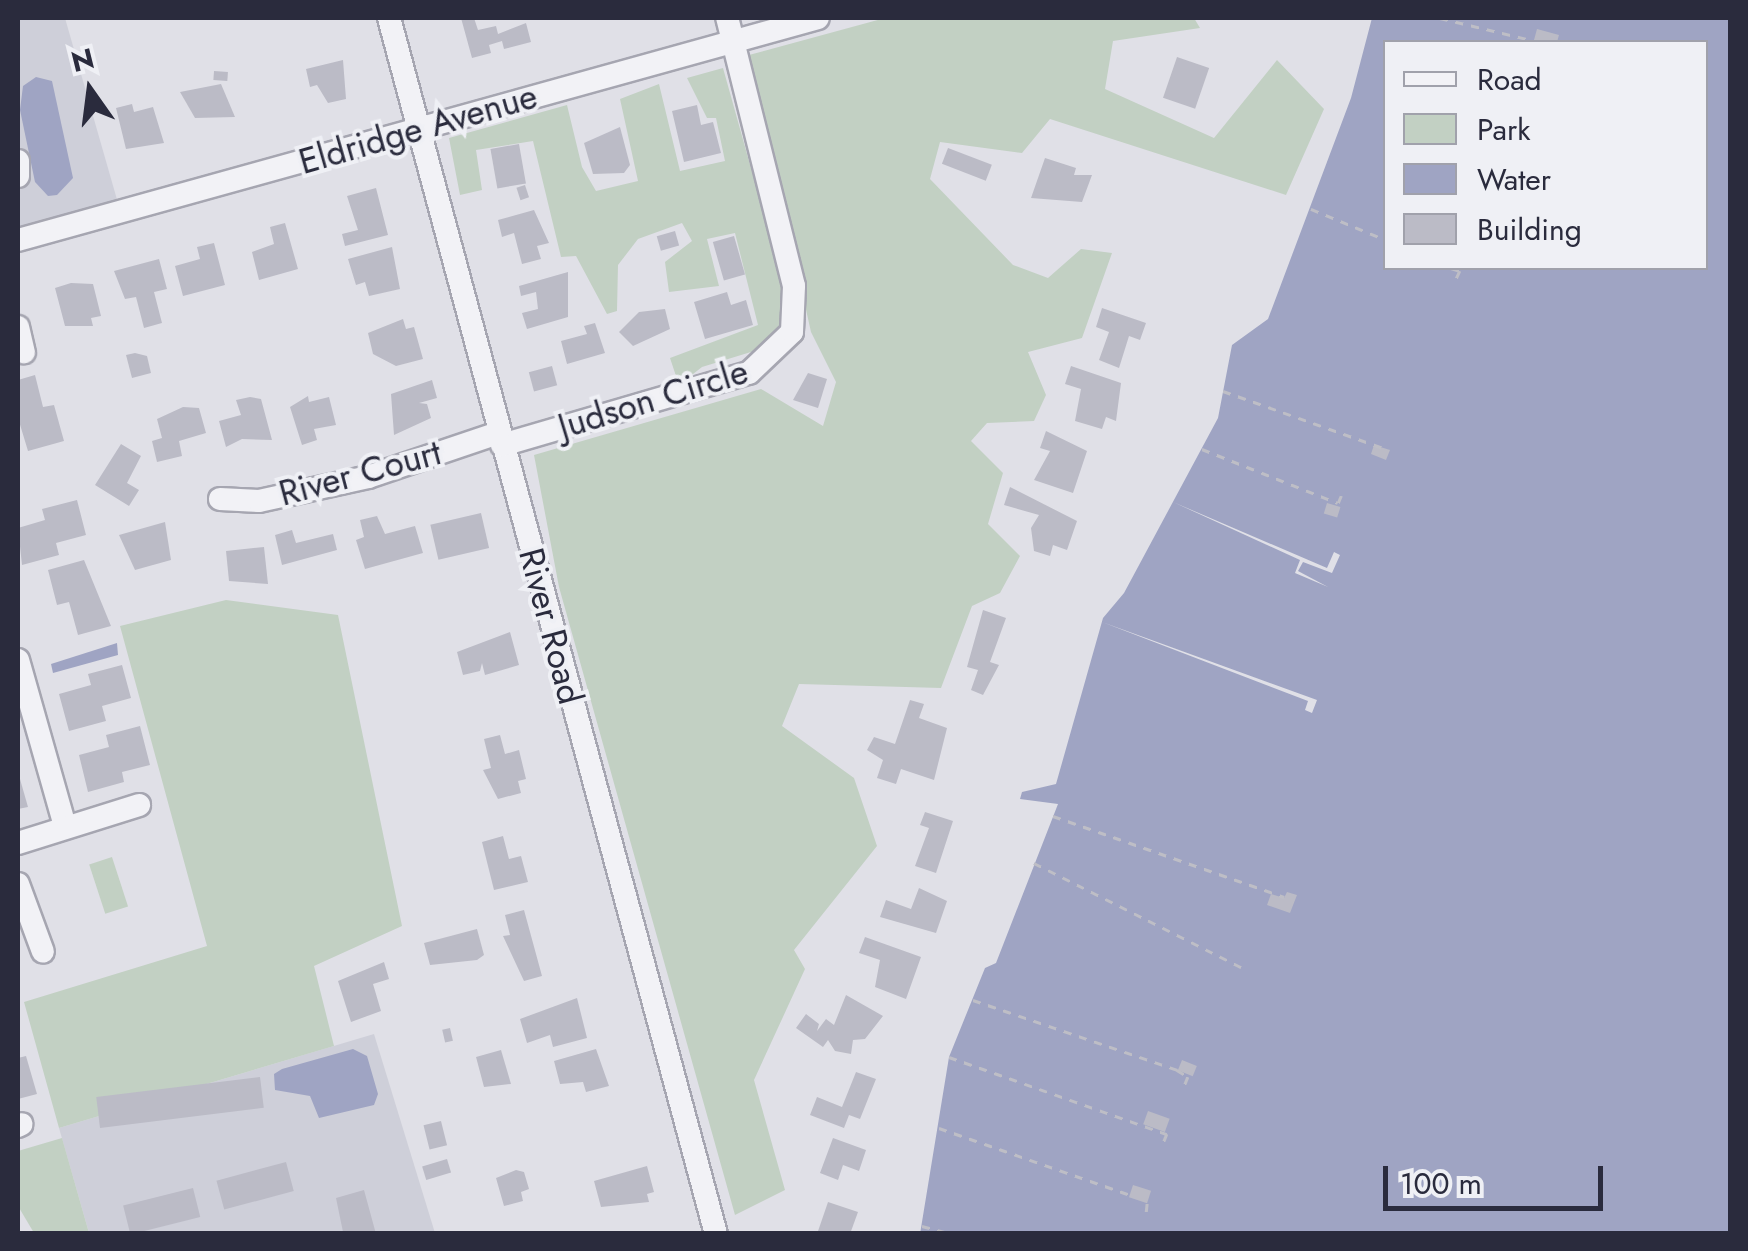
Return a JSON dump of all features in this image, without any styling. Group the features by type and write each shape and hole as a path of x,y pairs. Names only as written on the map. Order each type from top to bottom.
{"street":[{"name":"River Road","path":"389,18 709,1232"},
{"name":"Judson Circle","path":"500,439 749,373 792,332 794,286 762,178 726,18"},
{"name":"Eldridge Avenue","path":"18,240 818,18"},
{"path":"18,161 18,176"},
{"path":"18,327 24,352"},
{"name":"River Court","path":"220,499 259,501 368,477 500,439"},
{"path":"18,660 65,826"},
{"path":"18,843 138,805"},
{"path":"18,884 43,952"}],"path":[{"path":"1440,18 1533,40"},
{"path":"1311,209 1383,239"},
{"path":"1454,284 1460,271 1457,270"},
{"path":"1223,391 1389,450"},
{"path":"1202,449 1338,503 1341,496"},
{"path":"1053,816 1284,897"},
{"path":"1034,863 1241,967"},
{"path":"973,1000 1177,1070 1188,1077 1185,1085"},
{"path":"949,1057 1167,1134 1164,1142"},
{"path":"939,1128 1130,1195"},
{"path":"1146,1212 1147,1202"},
{"path":"922,1226 952,1234"}],"shaded area":[{"path":"18,18 65,18 118,203 18,231"},
{"path":"374,1034 435,1233 89,1233 59,1128"}],"green space":[{"path":"885,18 1194,18 1200,28 1113,41 1105,89 1214,138 1277,60 1324,109 1286,195 1050,119 1022,153 940,142 930,179 1013,265 1048,278 1081,249 1112,253 1082,338 1028,352 1046,395 1034,421 987,423 971,441 1003,473 988,524 1020,556 1000,593 972,606 941,688 799,684 782,726 854,778 877,846 794,950 805,969 754,1080 785,1190 735,1215 559,587 534,455 761,389 823,426 836,382 811,332 749,55"},
{"path":"723,68 780,272 786,319 774,345 702,367 679,385 670,358 758,325 735,233 707,239 719,286 669,292 665,262 692,241 682,223 638,239 618,265 617,311 607,314 576,256 561,257 533,141 476,150 482,190 460,195 449,138 567,105 582,167 596,191 638,181 620,99 659,84 680,171 725,161 716,118 707,118 687,78"},
{"path":"226,600 338,615 402,926 314,966 334,1046 59,1128 24,1002 207,946 120,626"},
{"path":"112,857 128,906 105,914 89,864"},
{"path":"62,1138 89,1233 34,1233 18,1206 18,1151"}],"water":[{"path":"1372,18 1730,18 1730,1233 920,1234 949,1057 985,968 996,963 1058,804 1020,799 1022,792 1056,784 1103,618 1124,593 1218,418 1232,345 1268,319 1351,98"},
{"path":"36,77 52,81 73,178 57,195 48,196 35,182 20,110 23,86"},
{"path":"117,643 118,655 53,673 51,664"},
{"path":"353,1049 367,1056 378,1094 374,1105 319,1118 310,1096 275,1090 274,1074 282,1069"}],"pier":[{"path":"1173,502 1327,568 1334,552 1340,555 1332,573 1303,562 1298,571 1328,587 1295,573 1300,560"},
{"path":"1102,622 1317,700 1312,713 1305,710 1308,701"}],"building":[{"path":"461,18 474,18 478,30 496,26 498,34 526,23 531,42 504,49 502,41 489,45 491,53 472,58"},
{"path":"1537,29 1559,35 1558,40 1534,40"},
{"path":"1177,57 1209,68 1195,109 1163,98"},
{"path":"343,60 346,99 328,103 317,85 310,87 306,69"},
{"path":"214,71 228,72 227,81 213,80"},
{"path":"221,84 235,117 195,118 180,92"},
{"path":"132,104 134,112 153,107 164,143 126,149 116,108"},
{"path":"697,105 701,125 713,122 721,153 684,162 672,111"},
{"path":"620,127 630,165 624,173 593,174 584,143"},
{"path":"519,144 526,183 497,188 490,149"},
{"path":"948,148 992,165 986,181 942,164"},
{"path":"1045,158 1076,168 1074,175 1092,175 1082,202 1031,198"},
{"path":"525,185 529,197 520,200 516,188"},
{"path":"376,188 388,235 345,246 342,234 358,230 347,196"},
{"path":"534,210 549,243 537,246 541,259 522,264 514,233 502,237 498,220"},
{"path":"285,223 298,269 259,280 252,252 274,244 270,227"},
{"path":"675,231 679,245 661,251 657,236"},
{"path":"734,236 745,274 724,281 713,242"},
{"path":"214,243 225,285 183,296 175,266 200,259 197,247"},
{"path":"392,247 400,289 369,296 365,282 356,285 348,259"},
{"path":"159,259 167,289 154,292 162,323 144,328 136,297 125,299 114,271"},
{"path":"568,272 568,317 527,329 522,313 538,309 536,292 521,296 519,286"},
{"path":"71,283 93,284 101,316 91,318 93,326 65,326 55,288"},
{"path":"727,292 731,305 746,300 753,325 705,339 694,302"},
{"path":"1102,308 1146,323 1140,340 1129,336 1119,368 1099,360 1109,332 1096,327"},
{"path":"665,309 670,329 633,346 619,332 639,312"},
{"path":"403,319 406,329 414,327 423,359 396,366 373,354 368,333"},
{"path":"595,323 605,353 567,364 561,341 587,334 584,326"},
{"path":"126,355 147,356 151,373 132,378"},
{"path":"552,366 557,385 534,392 529,372"},
{"path":"1071,366 1121,383 1116,421 1106,417 1102,429 1075,421 1081,389 1065,384"},
{"path":"808,373 827,379 818,408 793,400"},
{"path":"35,375 43,407 54,405 64,441 28,451 18,418 18,380"},
{"path":"432,380 437,398 419,403 427,404 431,418 394,435 391,394"},
{"path":"308,396 309,402 329,397 336,425 314,429 317,440 302,445 290,407"},
{"path":"261,399 272,440 242,439 226,447 219,421 241,415 236,400"},
{"path":"183,407 199,408 206,433 179,441 182,456 157,462 152,441 162,438 157,419"},
{"path":"1046,431 1087,451 1073,493 1034,480 1050,451 1040,448"},
{"path":"121,444 141,456 127,483 139,490 129,506 95,485"},
{"path":"1374,445 1390,450 1386,460 1371,454"},
{"path":"1010,487 1077,521 1067,550 1053,545 1050,556 1034,551 1031,528 1039,515 1004,505"},
{"path":"77,500 86,535 56,543 59,555 22,565 18,528 45,520 42,509"},
{"path":"1327,503 1340,507 1337,518 1324,514"},
{"path":"481,513 489,548 438,560 430,525"},
{"path":"377,516 385,534 415,526 423,553 365,569 356,540 364,537 360,520"},
{"path":"165,522 171,560 135,570 119,535"},
{"path":"292,530 296,543 333,534 337,550 282,565 275,535"},
{"path":"264,547 268,584 229,581 226,551"},
{"path":"84,560 111,626 78,635 69,602 57,605 48,570"},
{"path":"983,610 1006,618 990,662 999,665 983,695 971,690 978,670 967,667"},
{"path":"510,632 519,665 485,675 482,663 480,671 463,675 457,652"},
{"path":"122,665 131,698 102,706 106,721 69,731 59,694 91,685 88,674"},
{"path":"910,700 924,704 919,718 947,728 934,780 901,769 896,784 877,778 883,760 867,750 874,737 895,744"},
{"path":"140,726 150,765 122,772 124,782 88,792 79,755 109,747 106,735"},
{"path":"500,735 505,754 519,750 526,779 518,781 521,793 498,799 483,770 491,768 484,739"},
{"path":"18,772 28,807 18,809"},
{"path":"925,812 953,821 936,873 915,866 929,828 920,825"},
{"path":"503,836 509,859 521,856 528,882 494,890 482,842"},
{"path":"919,888 947,901 936,933 880,917 886,900 911,909"},
{"path":"1287,892 1297,895 1290,913 1267,905 1271,894 1284,898"},
{"path":"524,910 542,976 524,981 503,936 510,935 505,915"},
{"path":"477,929 484,955 477,960 430,965 424,943"},
{"path":"865,937 921,957 906,999 875,987 880,960 859,953"},
{"path":"384,962 389,979 373,984 381,1011 351,1022 338,981"},
{"path":"846,995 883,1016 865,1039 853,1040 851,1054 835,1051 828,1040 823,1047 796,1028 806,1014 819,1024 817,1031 826,1019 834,1025"},
{"path":"577,998 587,1038 553,1047 550,1035 527,1043 520,1019"},
{"path":"450,1028 453,1041 445,1042 442,1030"},
{"path":"596,1049 609,1086 586,1092 583,1082 560,1084 554,1061"},
{"path":"501,1050 511,1084 484,1087 476,1057"},
{"path":"26,1056 37,1094 18,1099 18,1058"},
{"path":"1182,1060 1197,1066 1193,1076 1178,1070"},
{"path":"856,1072 876,1079 860,1119 849,1115 844,1128 810,1115 817,1097 842,1107"},
{"path":"260,1077 264,1108 100,1128 96,1097"},
{"path":"1148,1111 1170,1119 1165,1132 1143,1124"},
{"path":"441,1121 447,1145 430,1150 424,1125"},
{"path":"833,1138 866,1150 859,1171 843,1165 838,1180 820,1173"},
{"path":"447,1159 451,1172 426,1180 422,1167"},
{"path":"286,1162 294,1191 224,1210 216,1181"},
{"path":"647,1166 654,1192 647,1194 649,1202 601,1207 594,1181"},
{"path":"516,1170 524,1172 529,1189 521,1192 523,1201 504,1206 496,1178"},
{"path":"1133,1185 1151,1191 1147,1203 1129,1197"},
{"path":"193,1188 200,1217 130,1234 123,1205"},
{"path":"364,1190 376,1234 343,1232 336,1198"},
{"path":"828,1202 858,1212 850,1234 817,1234"}]}
